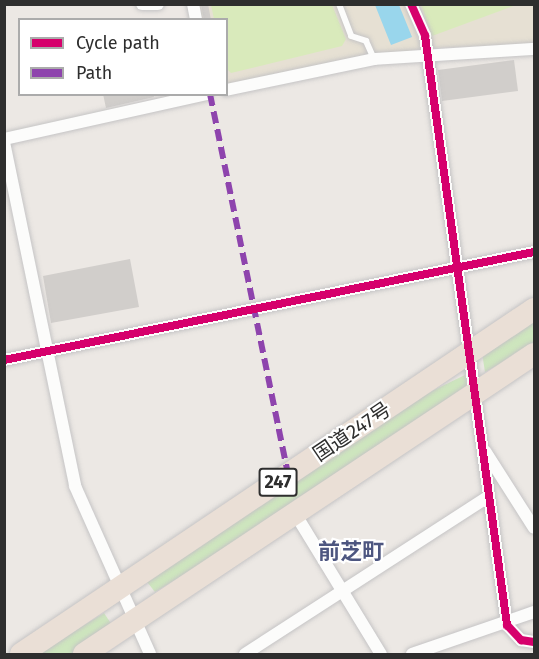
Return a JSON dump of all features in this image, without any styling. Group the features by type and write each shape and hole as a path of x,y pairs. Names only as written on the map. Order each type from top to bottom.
{"highway":[{"name":"国道247号","path":"21,654 534,309"},
{"name":"国道247号","path":"84,654 296,515 534,354"}],"street":[{"path":"142,4 159,4"},
{"path":"411,4 425,53 467,354 484,449 486,498 507,625 521,640 534,642"},
{"path":"228,90 374,59 425,53 534,49"},
{"path":"150,654 75,486 4,140 198,96"},
{"path":"4,360 455,265 534,252"},
{"path":"484,449 533,522"},
{"path":"245,654 486,498"},
{"path":"296,515 381,654"},
{"path":"412,654 507,625 534,612"}],"lane":[{"path":"339,4 351,36 366,41 374,59"}],"shaded area":[{"path":"194,5 405,5 422,49 228,86 228,18 197,18"},
{"path":"414,5 534,5 534,44 429,48"}],"green space":[{"path":"211,5 332,5 346,39 342,46 231,73 228,70 228,18 214,18"},
{"path":"421,5 516,5 432,36"},
{"path":"534,318 534,346 485,372 482,353"},
{"path":"465,375 469,391 249,535 155,592 144,578 409,402"},
{"path":"104,613 114,628 71,654 37,654"}],"water":[{"path":"375,5 399,5 412,37 391,45"}],"building":[{"path":"201,4 208,4 211,18 204,18"},
{"path":"514,60 518,91 442,101 438,70"},
{"path":"103,96 154,97 106,108"},
{"path":"130,259 139,307 51,323 43,276"}],"marked path":[{"path":"210,96 288,475"}],"cycle path":[{"path":"411,4 425,36 507,625 521,640 534,642"},
{"path":"4,360 534,252"}],"district":[{"name":"前芝町","path":"351,552"}]}
